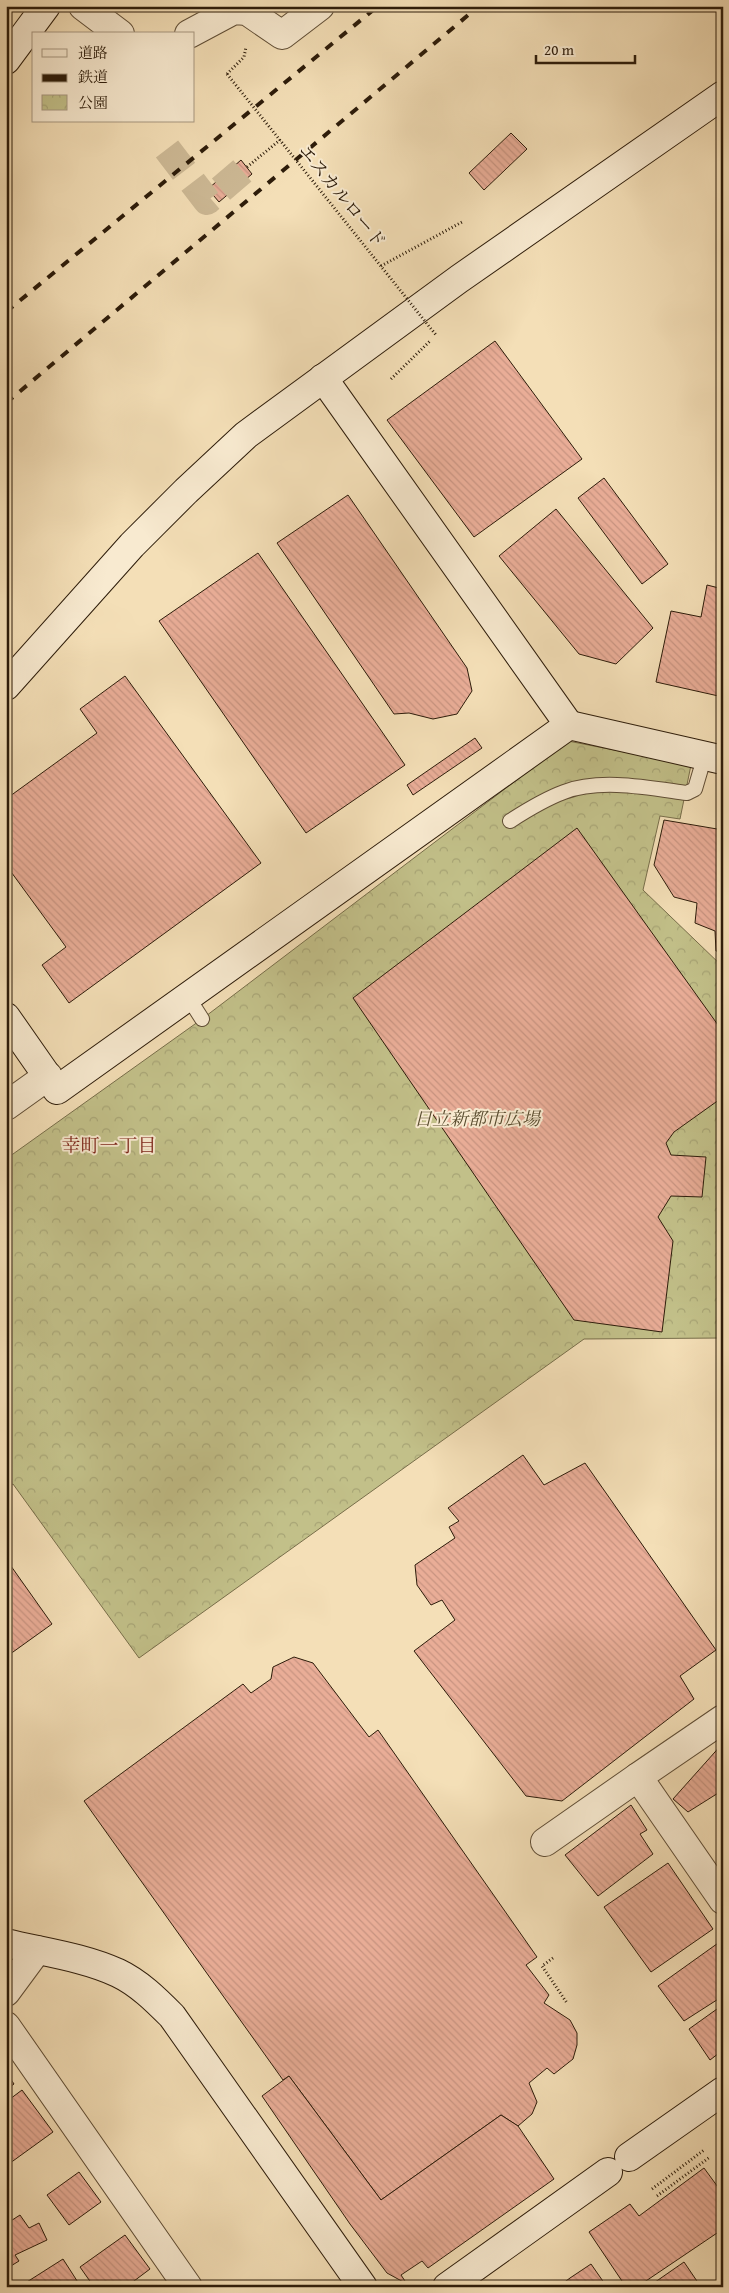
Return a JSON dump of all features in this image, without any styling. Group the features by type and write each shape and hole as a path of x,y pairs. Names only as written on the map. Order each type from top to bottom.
{"street":[{"path":"6,60 46,6"},
{"path":"83,6 117,32"},
{"path":"193,32 234,10 247,11 282,35 320,6"},
{"path":"6,686 132,545 186,490 246,435 582,191 723,94"},
{"path":"323,378 569,725 714,757"},
{"path":"6,1018 57,1090 195,1008 569,725"},
{"path":"6,1106 48,1076"},
{"path":"545,1842 723,1719"},
{"path":"638,1777 723,1900"},
{"path":"6,1943 82,1960 118,1973 146,1991 172,2016 363,2287"},
{"path":"6,1992 37,1950"},
{"path":"6,2026 188,2287"},
{"path":"447,2287 723,2091"}],"lane":[{"path":"510,822 534,806 566,791 589,787 631,785 687,793 696,789 714,757"}],"path":[{"name":"エスカルロード","path":"227,74 436,335 391,379"},
{"path":"247,167 280,140"},
{"path":"381,266 462,222"},
{"path":"553,1958 542,1966 567,2003"},
{"path":"652,2190 704,2150"},
{"path":"657,2196 710,2157"}],"green space":[{"name":"日立新都市広場","path":"568,741 691,765 680,819 660,816 643,890 723,967 722,1338 584,1339 139,1658 13,1484 6,1488 6,1159 202,1019"}],"building":[{"path":"511,133 527,149 484,190 469,173"},
{"path":"241,160 252,174 219,202 208,189"},
{"path":"495,341 582,459 474,537 387,420"},
{"path":"604,478 668,564 642,584 578,498"},
{"path":"348,495 467,668 472,691 457,714 433,719 409,713 394,714 277,543"},
{"path":"556,509 653,628 616,664 579,654 499,556"},
{"path":"258,553 405,765 306,833 159,621"},
{"path":"707,585 723,589 723,697 656,682 671,611 701,617"},
{"path":"125,676 261,863 69,1003 42,965 66,947 6,865 6,799 97,733 80,709"},
{"path":"475,738 482,748 413,795 407,785"},
{"path":"664,820 723,830 723,952 716,951 715,931 695,923 697,903 674,897 654,865"},
{"path":"577,828 723,1032 723,1097 674,1132 666,1143 671,1155 706,1157 702,1197 671,1196 658,1217 673,1241 662,1332 574,1320 353,998"},
{"path":"523,1455 544,1485 585,1463 716,1650 680,1676 694,1699 562,1801 526,1796 414,1651 455,1620 442,1600 431,1605 417,1585 415,1565 455,1538 449,1527 459,1521 448,1508"},
{"path":"6,1559 52,1624 6,1657"},
{"path":"294,1657 313,1663 369,1737 378,1730 537,1957 526,1965 549,1995 544,2003 570,2020 577,2033 577,2045 573,2059 554,2074 547,2068 529,2083 537,2102 532,2114 518,2126 501,2115 381,2200 289,2076 283,2080 84,1801 243,1684 251,1693 271,1679 273,1667"},
{"path":"723,1743 723,1790 688,1812 673,1799"},
{"path":"631,1805 647,1830 640,1834 653,1854 598,1896 565,1855"},
{"path":"668,1863 713,1929 651,1972 604,1907"},
{"path":"721,1941 723,1996 684,2021 658,1986"},
{"path":"717,2009 723,2016 723,2050 710,2060 689,2029"},
{"path":"6,2072 14,2084 6,2090"},
{"path":"289,2076 381,2200 501,2115 518,2126 554,2179 428,2268 422,2261 401,2275 407,2284 387,2273 350,2224 262,2096"},
{"path":"22,2090 53,2132 6,2166 6,2102"},
{"path":"704,2168 723,2194 723,2229 637,2287 626,2287 589,2232 630,2204 639,2216"},
{"path":"79,2172 101,2202 69,2225 47,2195"},
{"path":"20,2215 29,2228 39,2223 47,2240 15,2255 19,2261 6,2269 6,2224"},
{"path":"125,2235 150,2269 126,2287 94,2287 80,2267"},
{"path":"63,2259 81,2287 19,2287"},
{"path":"684,2262 701,2287 648,2287"},
{"path":"591,2264 607,2287 558,2287 570,2278"}],"tunnel":[{"path":"167,149 207,201 247,167"}],"railway":[{"path":"6,312 378,6"},
{"path":"6,403 479,6"}],"district":[{"name":"幸町一丁目","path":"109,1145"}]}
